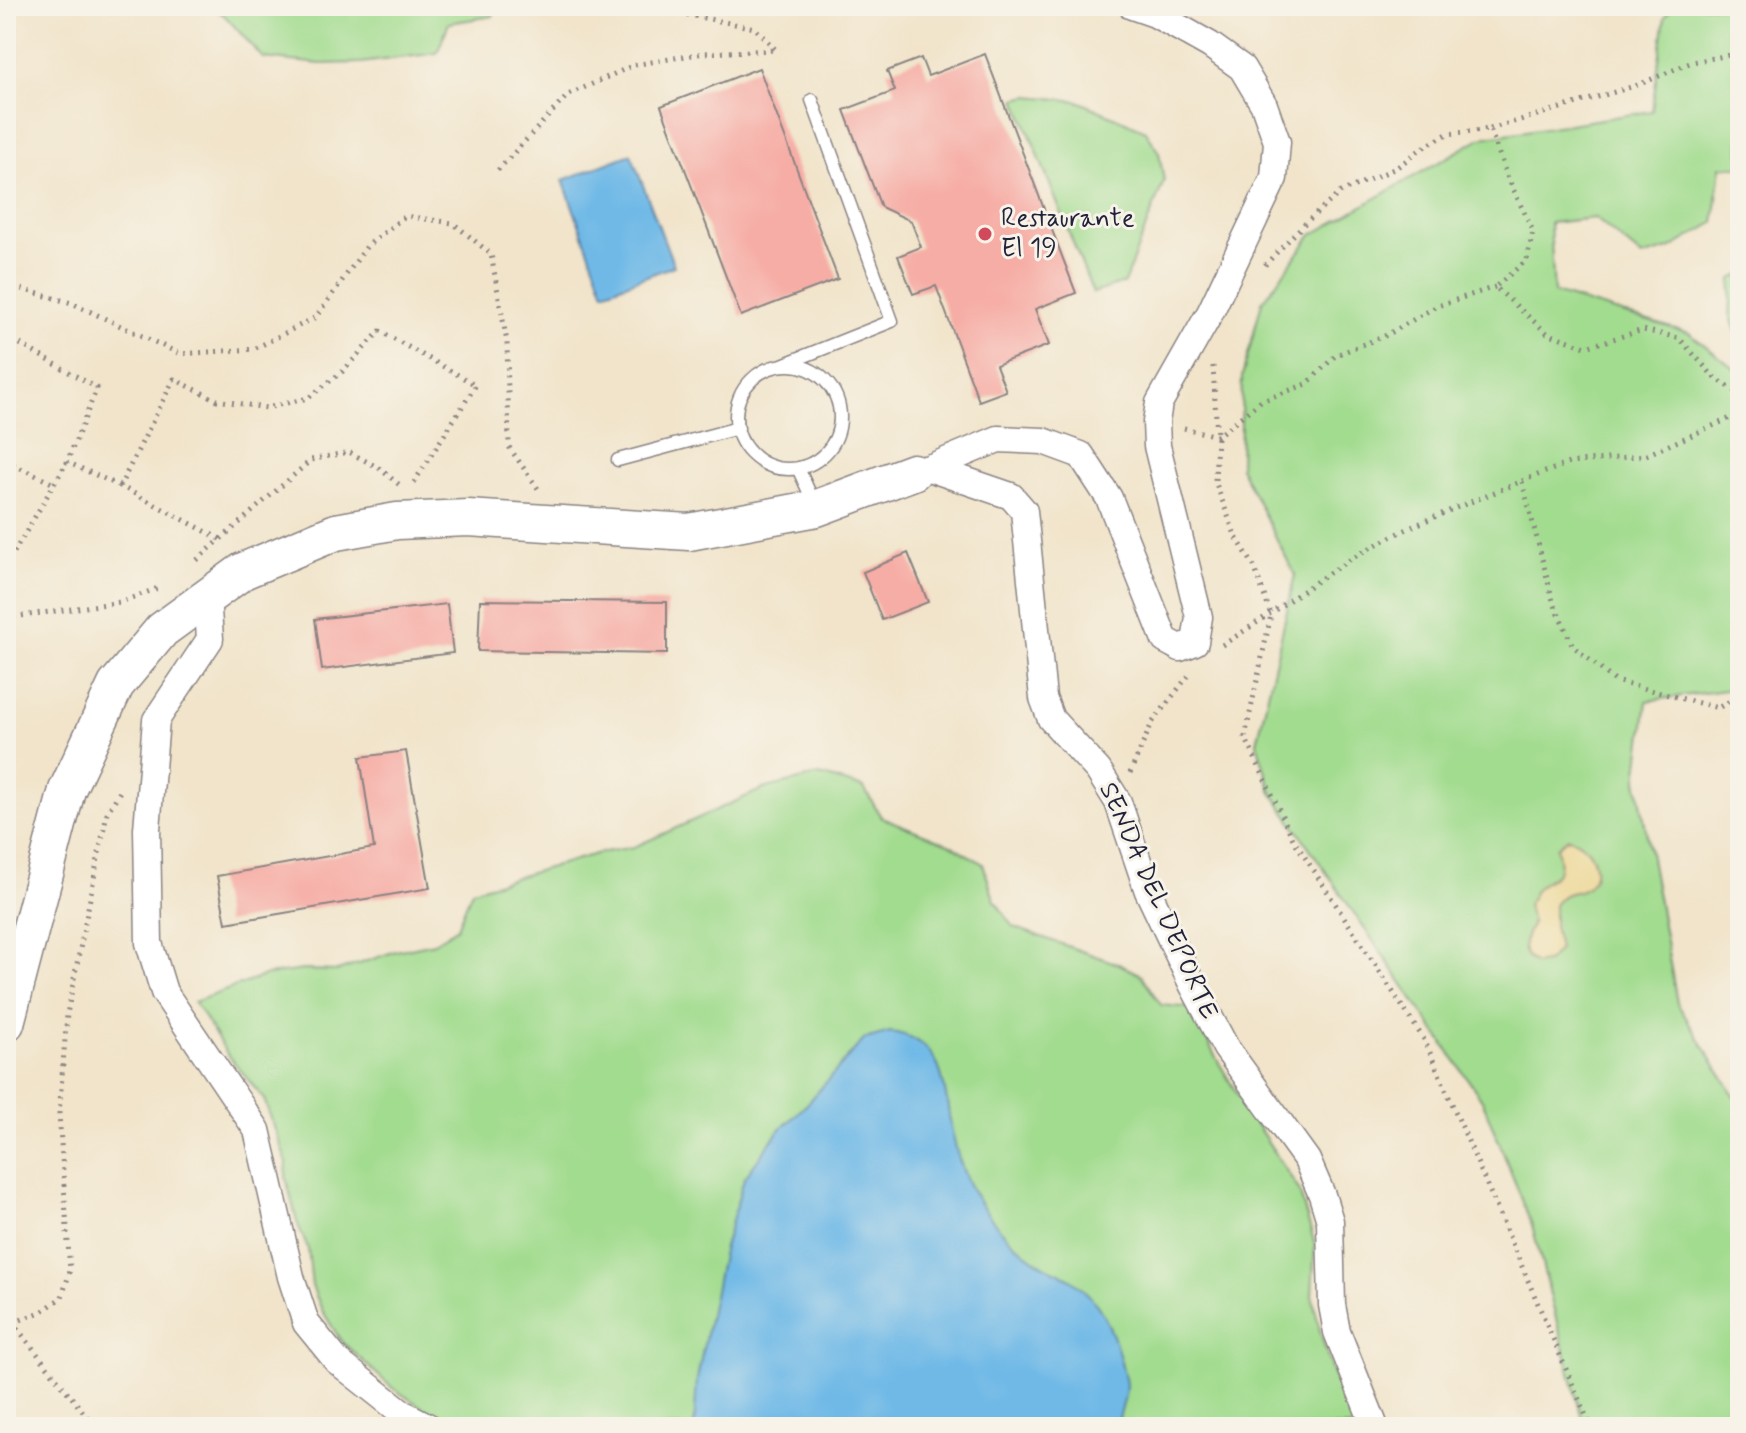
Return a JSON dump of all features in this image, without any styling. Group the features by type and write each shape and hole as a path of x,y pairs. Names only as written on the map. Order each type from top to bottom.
{"street":[{"path":"6,1023 67,790 116,685 199,581 243,571 336,532 397,521 468,518 689,532 817,508 998,439 1043,441 1081,455 1109,498 1165,640 1180,648 1201,648 1199,617 1157,446 1156,422 1159,403 1210,313 1274,178 1277,142 1264,105 1242,68 1196,37 1155,14 1132,6"},
{"name":"SENDA DEL DEPORTE","path":"921,470 1011,496 1024,511 1043,698 1051,719 1098,770 1118,802 1148,891 1193,986 1226,1048 1307,1160 1330,1221 1332,1305 1337,1332 1375,1427"},
{"path":"199,581 210,639 156,720 147,829 149,943 164,992 257,1130 291,1277 306,1323 337,1361 404,1414 429,1427"}],"lane":[{"path":"782,365 800,366 816,373 829,385 838,400 841,418 837,435 828,450 815,462 798,468 783,469 767,464 743,443 737,410 742,394 752,380 766,370 892,321 812,100"},
{"path":"618,460 738,428"},
{"path":"798,468 817,508"}],"path":[{"path":"498,170 568,95 634,65 704,53 776,50 755,28 658,9 662,6"},
{"path":"1260,270 1303,225 1341,192 1396,168 1447,134 1490,129 1638,85 1692,62 1740,53"},
{"path":"1217,436 1261,401 1307,384 1336,355 1387,335 1437,306 1495,287 1527,260 1533,231 1507,176 1490,129"},
{"path":"6,285 72,303 180,354 254,349 316,317 367,246 405,216 453,223 491,254 507,342 509,447 562,524"},
{"path":"1495,287 1547,333 1586,347 1643,330 1679,338 1714,377 1740,394"},
{"path":"1210,313 1217,436 1215,481 1235,535 1254,566 1271,615 1245,737 1293,839 1425,1041 1591,1427"},
{"path":"120,486 174,379 217,400 267,408 308,398 343,371 380,331 476,385 408,491 379,468 349,452 311,460 220,539 199,581"},
{"path":"6,336 97,388 67,462 6,566"},
{"path":"1112,793 1129,776 1152,723 1201,648 1271,615 1320,579 1387,539 1569,463 1646,455 1740,414"},
{"path":"1156,422 1217,436"},
{"path":"6,461 54,484"},
{"path":"67,462 220,539"},
{"path":"1522,481 1553,601 1573,646 1615,681 1718,708 1740,695"},
{"path":"6,618 121,602 173,583"},
{"path":"6,1337 13,1323 43,1311 62,1297 70,1271 59,1114 67,1014 107,813 119,789 150,783"},
{"path":"6,1317 95,1427"}],"green space":[{"path":"212,6 495,6 493,16 449,23 437,53 361,63 321,64 263,58"},
{"path":"1672,6 1740,6 1740,167 1721,167 1714,223 1669,249 1642,257 1595,218 1550,223 1554,293 1689,333 1740,373 1740,688 1647,701 1637,780 1677,1003 1740,1105 1740,1427 1584,1427 1532,1225 1482,1100 1272,793 1257,743 1295,575 1240,467 1242,377 1262,302 1312,235 1481,138 1652,111 1665,17"},
{"path":"1029,96 1078,101 1146,131 1159,153 1164,181 1124,283 1093,293 1016,99"},
{"path":"1740,275 1740,343 1730,314 1732,279"},
{"path":"820,775 864,788 881,817 951,845 983,864 994,899 1013,927 1141,975 1161,1005 1192,1008 1240,1099 1299,1190 1315,1245 1312,1295 1321,1335 1332,1372 1356,1427 464,1427 425,1409 391,1387 341,1341 312,1286 308,1249 297,1222 286,1177 287,1163 264,1099 228,1055 194,1002 267,975 303,970 338,971 396,951 434,943 457,927 472,890 599,853 634,847 763,789"}],"sand":[{"path":"1568,838 1588,850 1595,873 1587,887 1563,896 1554,905 1559,949 1549,961 1535,964 1523,950 1532,923 1528,905 1537,888 1557,873 1560,864 1557,847"}],"water":[{"path":"631,154 674,266 604,292 563,180"},
{"path":"890,1032 909,1037 923,1045 933,1056 944,1085 960,1162 986,1212 1023,1251 1082,1288 1104,1316 1118,1350 1126,1383 1116,1427 694,1427 697,1379 703,1349 723,1251 744,1179 778,1132 857,1047 865,1039"}],"building":[{"name":"Restaurante El 19","path":"985,54 1076,293 1035,309 1049,345 996,365 1006,391 979,401 936,286 913,294 898,256 921,247 911,221 881,207 844,110 895,91 887,71 921,58 928,76"},
{"path":"759,68 838,279 741,316 661,106"},
{"path":"908,553 928,602 882,620 863,572"},
{"path":"480,600 667,602 667,654 478,651"},
{"path":"447,604 453,653 322,670 315,619"},
{"path":"406,751 430,888 226,923 217,876 374,848 360,757"}],"place":[{"name":"Restaurante El 19","path":"985,234"}]}
